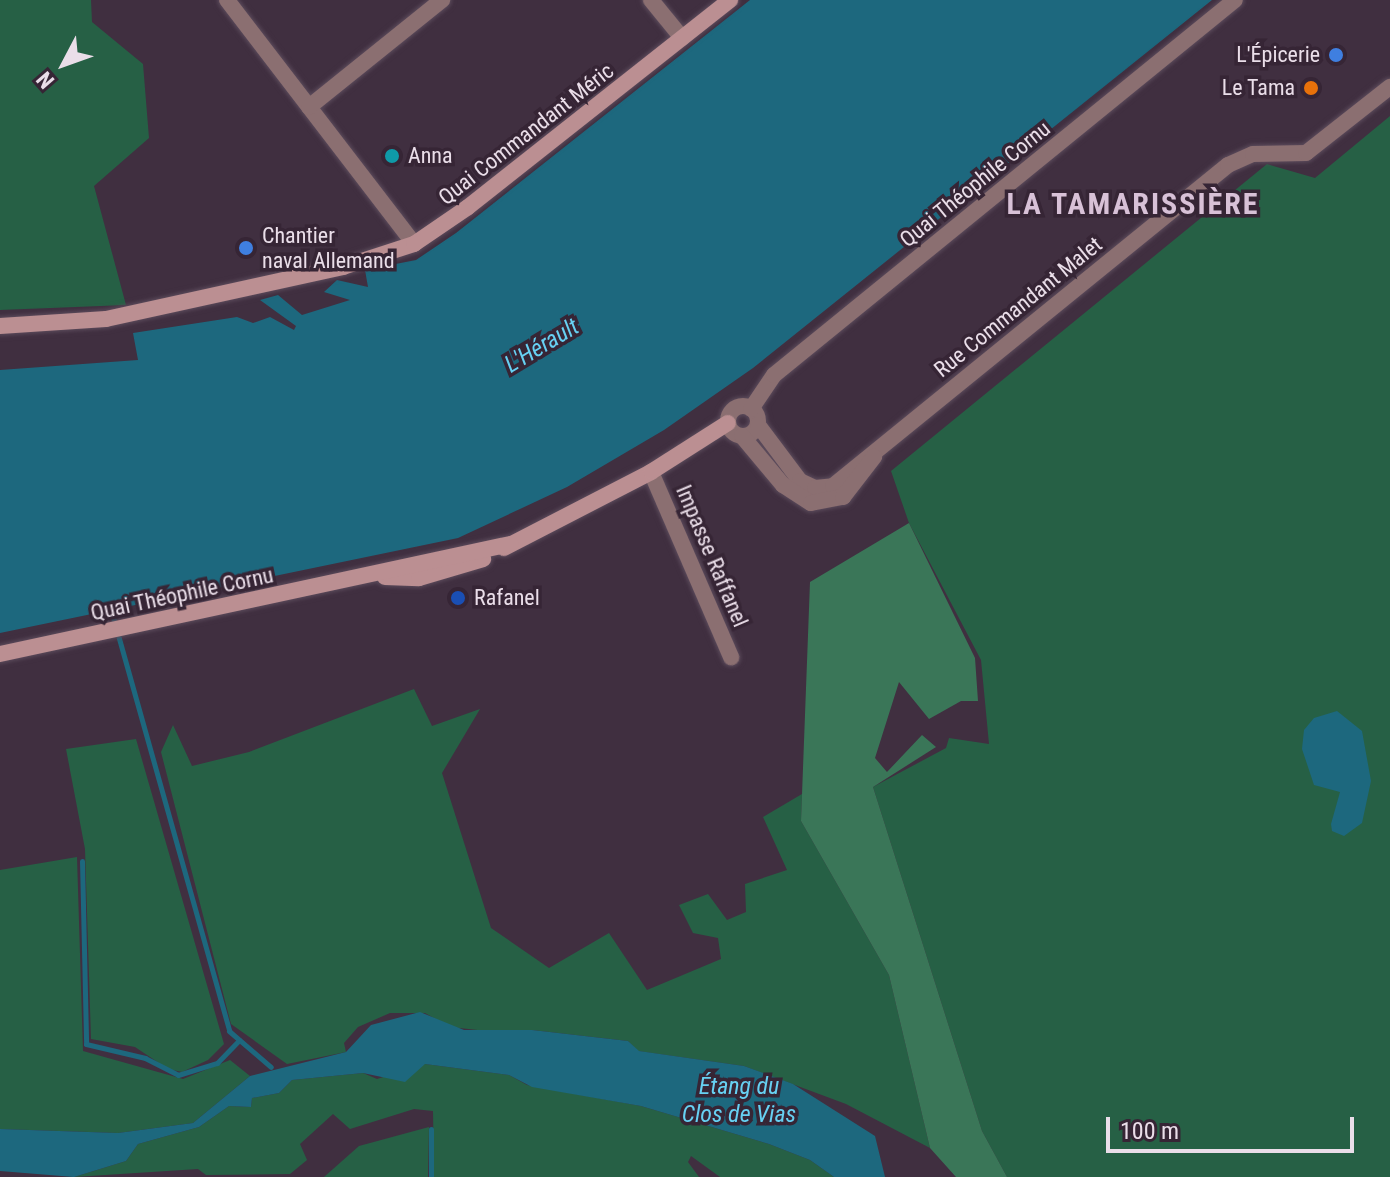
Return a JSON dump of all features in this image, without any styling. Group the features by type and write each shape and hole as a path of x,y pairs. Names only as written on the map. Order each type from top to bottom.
{"street":[{"path":"227,0 414,244"},
{"path":"309,107 442,0"},
{"path":"651,0 682,38"},
{"name":"Quai Commandant Méric","path":"0,326 106,319 343,267 414,244 730,0"},
{"name":"Quai Théophile Cornu","path":"751,409 774,375 1235,0"},
{"name":"Rue Commandant Malet","path":"751,409 758,425 794,476 815,488 833,486 1228,165 1253,154 1306,153 1390,87"},
{"path":"728,423 733,410 751,409"},
{"name":"Quai Théophile Cornu","path":"0,654 372,577 436,575 493,556 510,544 651,472 728,423"},
{"name":"Rue Commandant Malet","path":"728,423 783,485 811,503 843,497 877,452"},
{"path":"742,436 758,425"},
{"name":"Impasse Raffanel","path":"651,472 731,657"}],"green space":[{"path":"0,0 91,0 92,22 143,64 149,138 94,186 126,305 0,310"},
{"name":"LA TAMARISSIÈRE","path":"1390,116 1390,1177 1007,1177 982,1131 873,787 946,748 949,738 989,744 981,660 909,523 891,471 1267,164 1315,178"},
{"path":"909,523 975,658 978,701 961,701 929,719 899,682 875,758 887,772 922,735 936,747 873,787 982,1131 1007,1177 956,1177 930,1148 889,975 801,821 810,582"},
{"path":"414,689 432,726 480,709 442,773 491,928 549,968 609,933 647,990 721,959 718,938 693,933 679,905 708,894 727,920 746,912 745,884 787,870 763,817 802,794 801,821 889,975 930,1148 846,1104 744,1066 638,1051 628,1041 532,1030 496,1032 450,1027 425,1013 390,1013 358,1027 344,1043 346,1052 287,1064 231,1024 161,752 173,725 192,766 249,752"},
{"path":"136,739 224,1044 208,1060 182,1072 168,1069 135,1047 91,1039 85,849 66,749"},
{"path":"77,857 83,1051 183,1079 230,1060 250,1076 193,1123 118,1133 0,1129 0,870"},
{"path":"425,1064 509,1075 527,1085 641,1106 769,1144 810,1160 834,1177 720,1177 691,1156 688,1162 699,1177 434,1177 433,1111 414,1109 350,1129 333,1114 300,1144 307,1160 290,1174 206,1175 198,1169 74,1177 126,1161 138,1144 199,1127 229,1106 251,1107 252,1098 279,1093 292,1080 363,1073 377,1079"},
{"path":"429,1127 428,1177 324,1177 359,1146"}],"water":[{"name":"L'Hérault","path":"750,0 1212,0 753,368 664,430 567,487 458,538 0,633 0,370 138,360 133,333 237,317 253,323 270,317 294,330 296,326 260,300 278,295 302,315 350,300 324,292 337,280 368,287 365,270 416,260 456,233"},
{"path":"1337,711 1362,731 1371,781 1362,823 1344,836 1332,831 1331,824 1340,792 1314,785 1302,749 1304,730 1314,718"},
{"name":"Étang du Clos de Vias","path":"420,1012 464,1030 532,1030 628,1041 639,1051 744,1066 793,1084 875,1136 885,1177 834,1177 810,1160 769,1144 641,1106 532,1087 509,1075 425,1064 405,1082 363,1073 292,1080 279,1093 252,1098 251,1107 229,1106 199,1127 138,1144 126,1161 74,1177 0,1171 0,1129 118,1133 193,1123 250,1076 346,1052 371,1025"}],"waterway":[{"path":"111,610 229,1031 271,1067"},
{"path":"82,861 86,1044 145,1058 178,1075 217,1063 239,1040"},
{"path":"431,1129 431,1177"}],"place":[{"name":"L'Épicerie","path":"1336,55"},
{"name":"Le Tama","path":"1311,88"},
{"name":"Anna","path":"392,156"},
{"name":"Chantier naval Allemand","path":"246,248"},
{"name":"Rafanel","path":"458,598"}],"district":[{"name":"LA TAMARISSIÈRE","path":"1133,204"}]}
